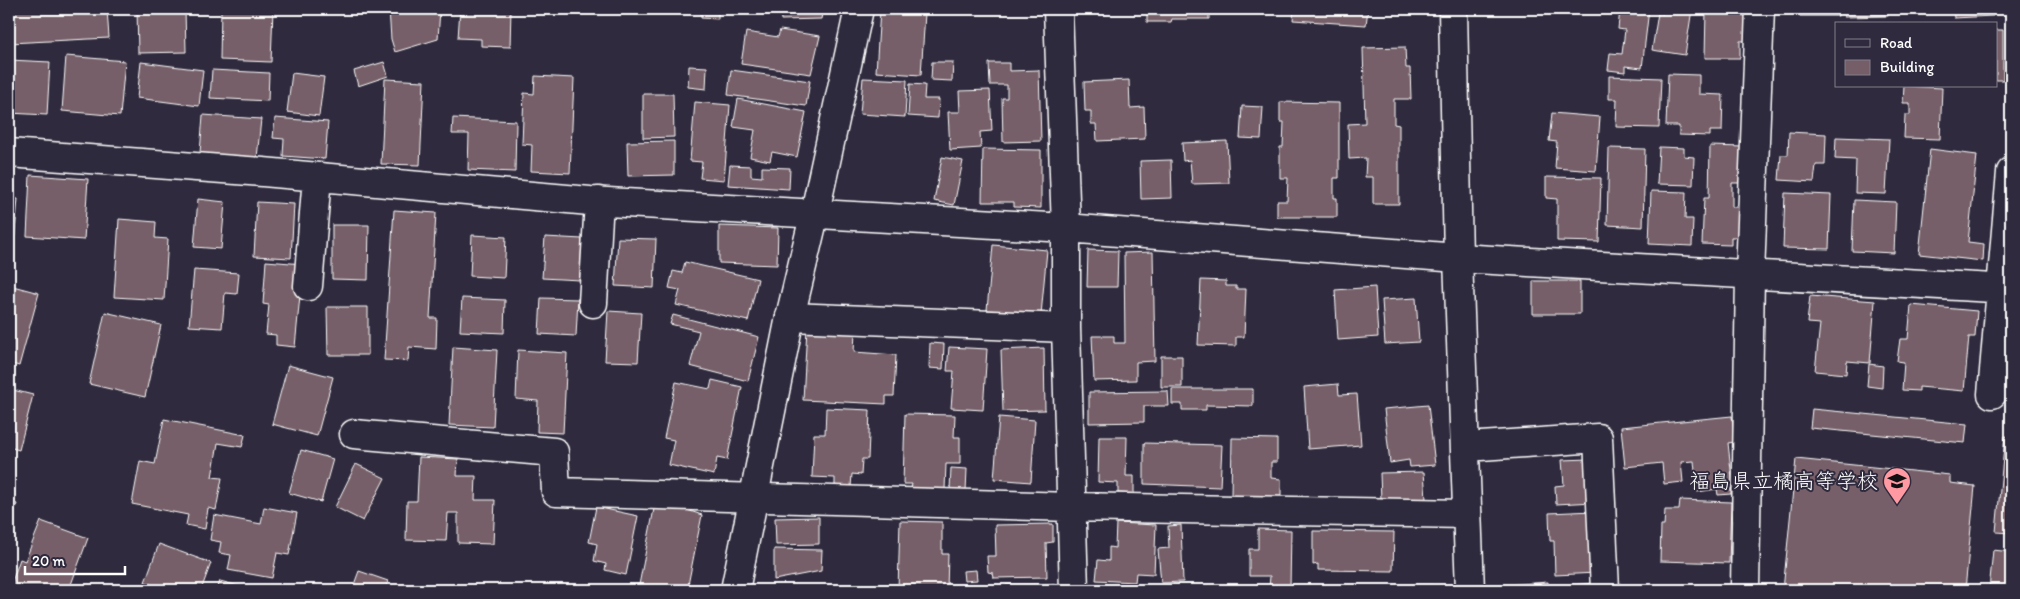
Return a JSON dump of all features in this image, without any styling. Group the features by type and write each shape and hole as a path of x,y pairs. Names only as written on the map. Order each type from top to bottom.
{"street":[{"path":"735,590 790,317 859,9"},
{"path":"1058,9 1066,228 1066,328 1074,590"},
{"path":"1453,9 1458,258 1470,590"},
{"path":"1745,590 1750,275 1760,9"},
{"path":"9,153 599,201 1066,228 1458,258 2006,288"},
{"path":"1992,394 2006,288 2011,172"},
{"path":"308,286 317,177"},
{"path":"594,303 599,201"},
{"path":"790,317 1066,328"},
{"path":"354,434 554,452 556,492 1072,507 1467,514"},
{"path":"1466,447 1598,438 1605,590"}],"building":[{"path":"9,9 107,9 109,38 9,43"},
{"path":"137,9 185,9 186,52 138,53"},
{"path":"221,9 273,9 271,62 220,60"},
{"path":"389,9 440,9 438,39 395,52 391,39"},
{"path":"460,9 511,9 510,47 481,46 481,39 458,38"},
{"path":"701,9 718,9 718,19 701,18"},
{"path":"780,9 823,9 821,19 781,20"},
{"path":"1209,9 1209,19 1172,19 1171,22 1147,22 1147,10"},
{"path":"1294,9 1368,9 1366,25 1293,20"},
{"path":"1620,9 1649,9 1642,68 1625,66 1625,72 1608,70 1610,53 1622,54 1625,30 1618,29"},
{"path":"1664,9 1692,9 1685,55 1652,50 1658,13 1663,14"},
{"path":"1800,9 1837,9 1838,16 1800,16"},
{"path":"1844,9 1888,9 1888,16 1844,17"},
{"path":"1953,9 1993,9 1993,16 1954,18"},
{"path":"880,10 925,13 921,75 876,72"},
{"path":"1706,10 1741,11 1741,15 1747,15 1747,41 1740,41 1740,58 1705,58"},
{"path":"780,30 820,36 811,74 741,64 746,32 778,37"},
{"path":"1998,30 2003,30 2003,80 1998,80"},
{"path":"1405,47 1406,68 1410,68 1411,99 1394,99 1394,124 1399,125 1399,204 1373,204 1373,177 1365,177 1366,158 1349,159 1348,124 1365,123 1363,48"},
{"path":"66,56 125,61 120,116 62,111"},
{"path":"9,60 50,62 47,115 9,113"},
{"path":"141,62 203,70 199,106 137,98"},
{"path":"384,62 388,76 358,86 354,71"},
{"path":"932,62 953,62 952,81 931,80"},
{"path":"989,63 1009,63 1009,71 1039,70 1041,141 1003,142 1002,98 1007,98 1007,85 990,85"},
{"path":"689,66 707,67 706,89 688,87"},
{"path":"212,70 269,73 268,101 210,98"},
{"path":"731,70 810,81 806,106 728,95"},
{"path":"292,73 324,77 319,116 287,112"},
{"path":"1668,74 1699,75 1699,94 1723,95 1722,131 1710,131 1710,136 1679,135 1679,126 1666,126"},
{"path":"535,76 574,78 570,173 531,171 532,145 522,144 524,93 534,94"},
{"path":"1609,76 1661,78 1659,128 1616,127 1617,99 1609,99"},
{"path":"863,78 907,80 905,117 860,114"},
{"path":"385,79 424,81 420,165 381,164"},
{"path":"1129,80 1130,108 1144,107 1145,139 1097,141 1096,124 1091,124 1091,111 1085,111 1084,82"},
{"path":"910,84 925,85 924,99 939,99 938,118 908,116"},
{"path":"1904,88 1942,88 1940,139 1904,138 1905,115 1910,115 1910,103 1903,103"},
{"path":"990,90 992,131 980,132 981,148 950,150 948,112 960,112 959,91"},
{"path":"643,94 673,94 674,137 643,138"},
{"path":"738,99 806,112 797,157 772,152 770,161 750,157 755,130 733,127"},
{"path":"695,102 730,105 724,180 700,178 702,162 690,161"},
{"path":"1280,102 1339,103 1339,178 1334,178 1334,198 1337,198 1337,217 1277,217 1277,201 1287,201 1288,178 1280,178 1280,147 1283,147 1284,122 1280,122"},
{"path":"1242,106 1263,107 1261,139 1240,138"},
{"path":"1552,113 1600,117 1596,171 1555,168 1557,142 1549,141"},
{"path":"203,115 261,119 257,158 200,153"},
{"path":"275,118 328,122 325,159 283,156 284,139 273,138"},
{"path":"453,118 516,121 515,172 468,170 469,134 452,134"},
{"path":"1789,132 1826,134 1825,165 1816,165 1814,182 1779,180 1781,155 1788,155"},
{"path":"1836,137 1889,139 1886,194 1855,193 1856,160 1835,159"},
{"path":"674,141 674,175 628,176 627,142"},
{"path":"1227,141 1229,183 1192,184 1190,160 1183,161 1182,143"},
{"path":"1710,146 1743,147 1742,183 1732,183 1732,207 1742,207 1741,237 1731,237 1731,245 1702,244 1704,198 1709,198"},
{"path":"1659,147 1684,148 1684,156 1694,157 1693,185 1657,184"},
{"path":"1609,148 1645,149 1643,227 1607,225"},
{"path":"983,149 1041,150 1041,208 1014,207 1014,202 982,202"},
{"path":"1930,149 1977,155 1968,242 1984,244 1983,261 1919,254"},
{"path":"942,157 963,161 954,205 934,201"},
{"path":"1171,160 1172,198 1141,199 1140,161"},
{"path":"730,165 751,166 751,176 762,177 762,167 790,168 789,189 728,185"},
{"path":"30,175 88,179 84,240 27,236"},
{"path":"1546,177 1601,178 1599,242 1557,241 1557,199 1546,198"},
{"path":"1651,191 1686,192 1685,219 1693,219 1692,246 1649,244"},
{"path":"1785,193 1831,195 1829,249 1783,248"},
{"path":"9,198 18,199 12,265 9,265"},
{"path":"198,199 225,202 221,249 194,247"},
{"path":"1854,200 1896,202 1894,253 1852,251"},
{"path":"257,202 294,204 291,258 254,256"},
{"path":"394,210 436,213 430,318 437,318 436,349 409,347 408,361 384,360"},
{"path":"119,219 156,222 155,238 168,239 164,300 114,297"},
{"path":"332,225 369,225 368,280 332,279"},
{"path":"719,226 778,228 777,265 719,263"},
{"path":"472,235 506,237 504,278 470,276"},
{"path":"545,237 582,239 580,280 542,278"},
{"path":"618,238 656,239 654,288 615,286"},
{"path":"993,245 1047,250 1041,315 987,310"},
{"path":"1088,250 1118,251 1117,287 1087,287"},
{"path":"1153,252 1155,361 1136,362 1136,380 1094,381 1092,336 1114,336 1114,343 1125,343 1124,253"},
{"path":"266,261 303,264 295,347 276,345 276,335 266,334 269,305 263,304"},
{"path":"685,262 758,279 748,321 676,305 680,290 669,288 673,271 682,273"},
{"path":"194,270 239,273 237,294 225,293 222,328 189,326"},
{"path":"1201,280 1226,281 1226,286 1246,289 1244,337 1236,337 1236,346 1198,345"},
{"path":"1533,281 1580,281 1580,314 1533,314"},
{"path":"9,285 39,293 19,366 9,363"},
{"path":"1375,287 1378,337 1338,340 1335,290"},
{"path":"1810,296 1875,301 1870,363 1847,361 1846,374 1815,371 1820,324 1807,323"},
{"path":"462,298 505,300 504,333 460,331"},
{"path":"541,298 578,299 576,336 539,334"},
{"path":"1416,298 1419,342 1385,344 1382,300"},
{"path":"1911,305 1977,311 1975,337 1969,337 1964,391 1919,387 1919,391 1902,390 1904,362 1897,361 1900,339 1908,339"},
{"path":"327,307 368,307 368,355 328,355"},
{"path":"608,311 641,313 638,362 605,361"},
{"path":"105,312 161,325 145,397 89,384"},
{"path":"673,315 759,337 748,381 690,366 699,331 670,324"},
{"path":"807,328 855,331 854,352 896,355 894,396 886,396 886,404 803,400"},
{"path":"930,343 944,344 943,369 929,368"},
{"path":"453,347 497,350 493,427 449,425"},
{"path":"949,347 987,349 983,410 951,408 954,371 947,371"},
{"path":"1044,348 1045,410 1003,411 1001,350"},
{"path":"518,350 567,353 563,433 537,432 538,401 516,399"},
{"path":"1161,356 1182,356 1182,387 1161,387"},
{"path":"1869,364 1883,366 1882,388 1867,386"},
{"path":"288,365 333,377 317,436 272,424"},
{"path":"712,380 742,387 727,460 717,458 714,475 669,465 674,440 664,438 676,382 710,389"},
{"path":"1338,384 1339,395 1357,394 1361,445 1308,449 1304,387"},
{"path":"9,389 33,395 19,450 9,447"},
{"path":"1172,389 1253,389 1253,406 1206,405 1206,410 1182,410 1182,404 1172,404"},
{"path":"1168,391 1169,406 1144,406 1144,422 1089,423 1089,392"},
{"path":"1428,405 1435,465 1410,467 1409,460 1390,463 1384,409"},
{"path":"826,408 870,410 868,459 862,459 861,475 852,474 851,487 835,486 835,478 812,477 814,434 825,434"},
{"path":"1812,409 1967,424 1965,443 1810,428"},
{"path":"905,414 955,415 954,437 960,437 960,464 946,464 945,489 911,488 912,484 903,484"},
{"path":"1732,416 1734,442 1728,443 1733,488 1731,488 1731,494 1718,495 1717,489 1697,492 1694,461 1681,462 1683,482 1664,484 1662,463 1625,467 1621,427"},
{"path":"999,417 1035,420 1031,482 994,479"},
{"path":"164,419 245,435 242,447 218,443 212,477 222,478 216,510 208,508 205,529 186,525 188,515 132,504 140,461 155,464"},
{"path":"2005,436 2011,437 2011,533 1996,532"},
{"path":"1099,437 1127,437 1126,476 1134,476 1134,494 1118,493 1118,483 1098,482"},
{"path":"1232,438 1277,439 1277,462 1271,462 1271,478 1281,479 1281,498 1231,496"},
{"path":"1144,443 1222,445 1220,487 1144,484"},
{"path":"301,450 333,459 321,502 289,493"},
{"path":"419,457 458,459 457,476 476,476 475,500 495,500 493,544 458,543 458,513 448,513 446,541 406,540 407,501 417,501"},
{"path":"1590,459 1595,502 1556,504 1555,486 1564,485 1562,460"},
{"path":"1796,459 1950,475 1950,483 1975,486 1965,590 1783,590"},
{"path":"356,464 385,478 363,521 335,507"},
{"path":"951,468 967,469 966,491 950,490"},
{"path":"1424,472 1426,499 1381,500 1380,473"},
{"path":"1680,500 1731,502 1729,563 1660,561 1661,526 1664,526 1665,510 1679,510"},
{"path":"9,501 17,504 9,525"},
{"path":"264,507 297,513 289,555 277,553 272,578 228,570 231,555 219,553 221,542 210,540 214,515 261,524"},
{"path":"596,507 638,516 626,575 605,570 606,564 594,561 597,544 589,542"},
{"path":"654,509 687,510 702,515 687,590 638,590"},
{"path":"1594,511 1597,573 1555,575 1554,541 1550,541 1549,513"},
{"path":"819,517 819,544 776,545 775,518"},
{"path":"41,521 88,538 69,590 9,590 20,559 25,561"},
{"path":"900,521 942,522 942,554 948,554 947,590 898,590"},
{"path":"1116,523 1156,525 1154,574 1136,573 1135,582 1096,580 1098,560 1109,561 1109,547 1115,548"},
{"path":"1053,524 1053,542 1046,543 1047,577 994,578 993,573 988,572 987,556 996,556 995,525"},
{"path":"1181,525 1183,582 1161,583 1158,549 1169,548 1168,526"},
{"path":"1258,529 1291,530 1290,588 1269,588 1270,576 1249,576 1249,549 1258,549"},
{"path":"1313,531 1394,532 1393,571 1318,570 1318,564 1313,565"},
{"path":"159,544 211,563 201,590 167,590 145,582"},
{"path":"774,549 822,550 821,571 774,580"},
{"path":"1993,550 2011,552 2008,590 1989,590"},
{"path":"976,570 977,580 964,581 963,571"},
{"path":"359,571 388,581 385,590 352,590"},
{"path":"220,581 253,590 217,590"},
{"path":"1548,582 1548,590 1507,590 1506,585"},
{"path":"1596,583 1596,590 1557,590 1557,586"},
{"path":"1054,584 1054,590 1006,590 1006,585"},
{"path":"1397,585 1432,585 1432,590 1397,590"},
{"path":"1163,588 1163,590 1120,590 1120,589"}],"place":[{"name":"福島県立橘高等学校","path":"1897,505"}]}
